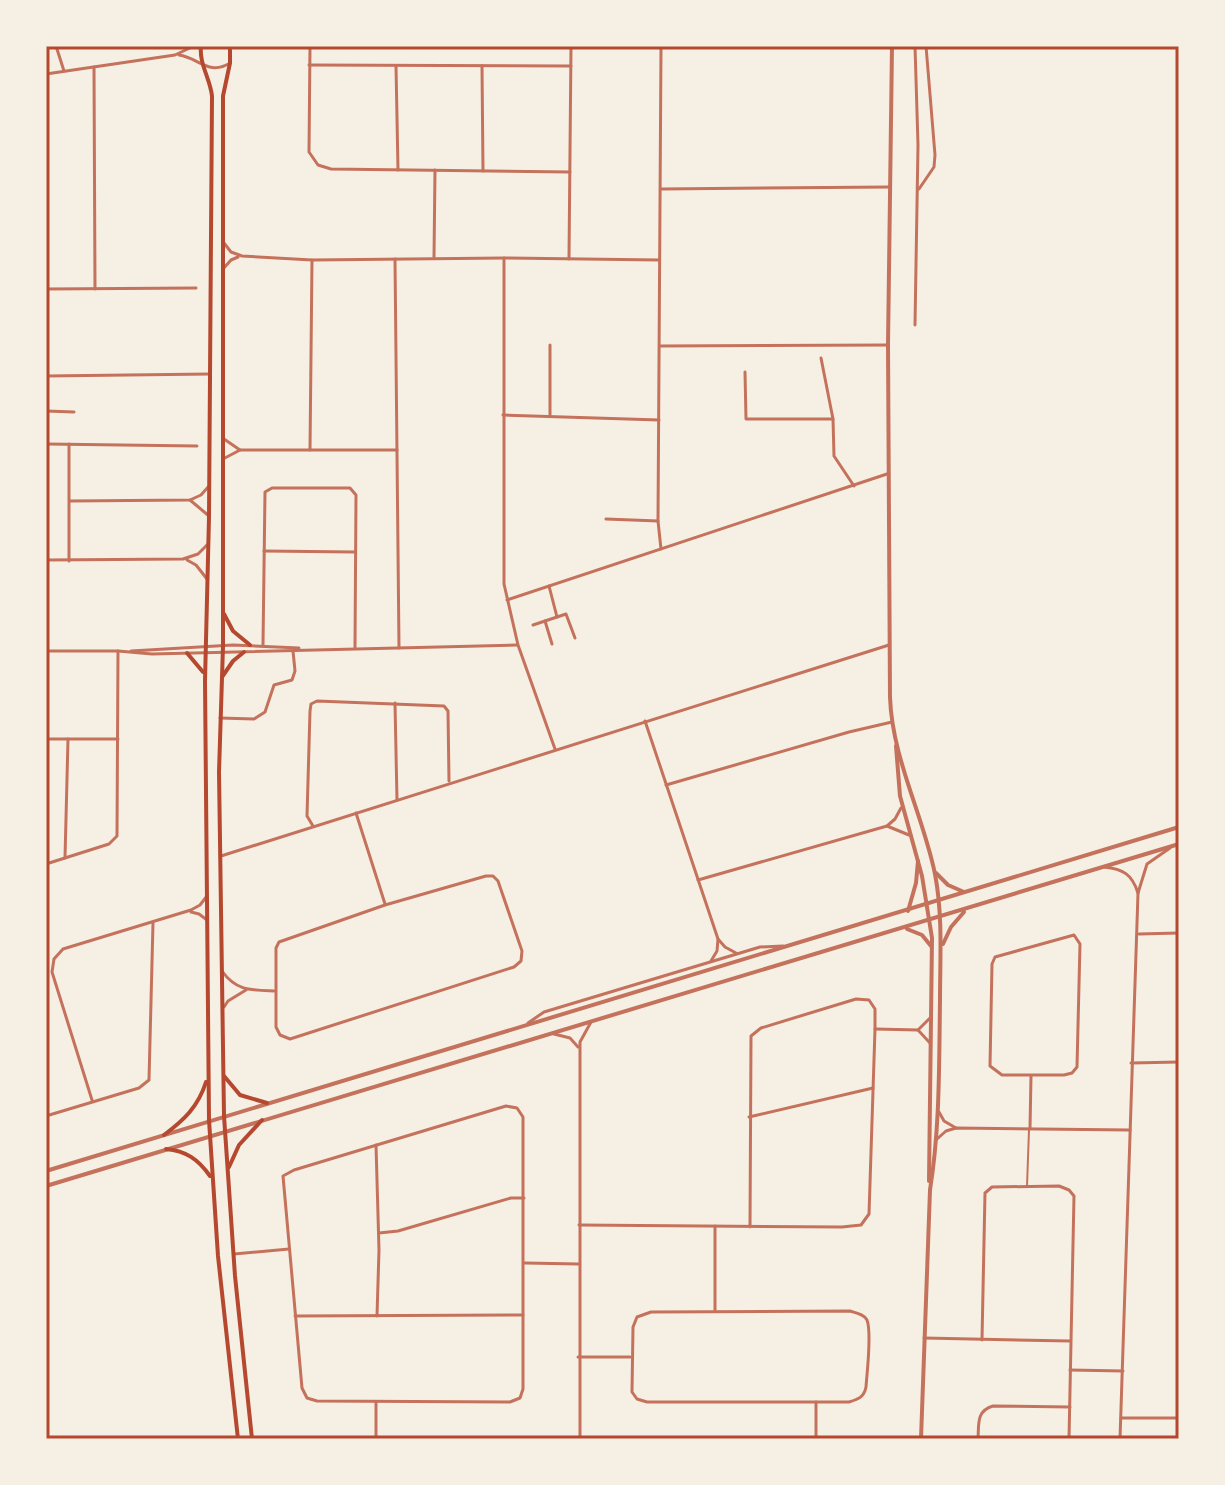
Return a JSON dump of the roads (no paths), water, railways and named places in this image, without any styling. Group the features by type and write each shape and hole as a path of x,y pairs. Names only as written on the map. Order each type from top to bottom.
{"main road":[{"path":"201,46 212,96 210,485 205,674 209,1136 238,1439"},
{"path":"230,46 223,96 223,649 219,718 223,1075 234,1254 252,1439"},
{"path":"223,612 233,631 250,645"},
{"path":"221,679 233,661 244,652"},
{"path":"187,653 205,674"},
{"path":"223,1075 240,1095 267,1103"},
{"path":"164,1135 195,1108 208,1076"},
{"path":"228,1169 239,1145 262,1120"},
{"path":"166,1149 181,1151 195,1159 212,1179"}],"street":[{"path":"56,46 64,71"},
{"path":"46,74 175,55 194,46"},
{"path":"310,46 309,152 318,165 331,169 570,172"},
{"path":"569,259 571,46"},
{"path":"661,46 658,521 661,549"},
{"path":"892,46 888,345 892,722 934,871 941,917 936,1142 930,1190 921,1439"},
{"path":"915,46 918,145 915,325"},
{"path":"916,192 934,167 935,155 926,46"},
{"path":"175,55 193,58 203,66 216,69 230,63"},
{"path":"309,65 571,66"},
{"path":"396,66 398,170"},
{"path":"482,66 483,171"},
{"path":"94,67 95,289"},
{"path":"434,259 435,170"},
{"path":"661,189 891,187"},
{"path":"223,243 231,252 242,256 312,260 659,260"},
{"path":"223,269 231,260 242,256"},
{"path":"504,258 504,584 518,645 555,749"},
{"path":"395,259 399,648"},
{"path":"310,450 312,260"},
{"path":"46,289 196,288"},
{"path":"550,345 550,416"},
{"path":"659,346 820,348 888,345"},
{"path":"821,358 833,419 834,456 854,486"},
{"path":"745,372 746,419 833,419"},
{"path":"46,376 210,374"},
{"path":"46,411 74,412"},
{"path":"503,415 659,420"},
{"path":"223,438 240,450"},
{"path":"46,444 197,446"},
{"path":"69,444 69,561"},
{"path":"223,459 240,450 397,450"},
{"path":"507,600 890,473"},
{"path":"70,501 190,500 201,495 210,485"},
{"path":"263,645 264,496 267,490 350,488 356,495 355,648"},
{"path":"190,500 209,517"},
{"path":"606,519 658,521"},
{"path":"46,560 183,559 198,554 208,544"},
{"path":"264,551 355,552"},
{"path":"183,559 196,565 208,582"},
{"path":"549,586 557,617"},
{"path":"533,625 566,614 575,638"},
{"path":"545,621 552,644"},
{"path":"221,856 891,644"},
{"path":"223,649 250,645 303,649 518,645"},
{"path":"127,651 152,654 206,649"},
{"path":"46,651 223,649 244,652 303,649"},
{"path":"46,864 109,844 117,836 118,651"},
{"path":"219,718 254,719 265,712 274,685 292,680 295,671 293,651"},
{"path":"313,826 307,816 311,704 317,701 439,704 448,711 449,783"},
{"path":"395,703 397,800"},
{"path":"645,721 718,939 717,951 711,962"},
{"path":"666,785 892,722"},
{"path":"46,739 118,739"},
{"path":"65,858 68,739"},
{"path":"896,739 902,806 928,904 933,949 930,1190"},
{"path":"698,880 887,826 902,806"},
{"path":"356,813 385,905"},
{"path":"887,826 912,837"},
{"path":"46,1171 1179,827"},
{"path":"46,1186 1176,845"},
{"path":"1120,1439 1138,893 1147,864 1176,845"},
{"path":"908,911 916,883 918,858"},
{"path":"1101,867 1120,869 1129,875 1138,893"},
{"path":"934,871 948,885 966,893"},
{"path":"493,876 498,881 522,951 521,961 514,967 290,1039 280,1035 276,1027 276,948 279,942 385,905 493,876"},
{"path":"92,1100 52,972 54,959 63,949 187,912 200,905 207,896"},
{"path":"941,950 951,927 969,908"},
{"path":"187,912 199,914 207,920"},
{"path":"46,1116 139,1088 149,1080 153,923"},
{"path":"904,928 922,935 933,949"},
{"path":"1138,934 1179,933"},
{"path":"1074,935 1080,944 1077,1067 1064,1075 1031,1076 1002,1075 990,1066 992,964 995,957 1002,953 1074,935"},
{"path":"718,939 729,950 739,954"},
{"path":"526,1025 544,1012 711,962 766,946 787,947"},
{"path":"222,971 228,980 246,990 276,991"},
{"path":"223,1010 228,1001 246,990"},
{"path":"579,1225 750,1227 853,1227 866,1221 875,1029 875,1009 869,1000 856,999 761,1028 754,1033 750,1044 750,1227"},
{"path":"918,1030 930,1018"},
{"path":"580,1439 580,1050 581,1037 591,1022"},
{"path":"875,1029 918,1030 930,1043"},
{"path":"552,1034 570,1038 580,1050"},
{"path":"1131,1063 1179,1062"},
{"path":"1027,1187 1031,1076"},
{"path":"749,1117 873,1088"},
{"path":"506,1106 517,1108 523,1117 524,1198 523,1389 520,1398 510,1402 317,1401 307,1398 302,1388 283,1176 294,1170 506,1106"},
{"path":"937,1108 944,1121 956,1128"},
{"path":"936,1142 942,1134 956,1128 1130,1130"},
{"path":"376,1145 379,1233 377,1316"},
{"path":"982,1340 985,1193 992,1187 1059,1186 1069,1190 1074,1196 1069,1439"},
{"path":"379,1233 398,1231 511,1198 524,1198"},
{"path":"715,1226 715,1311"},
{"path":"234,1254 289,1249"},
{"path":"525,1263 579,1264"},
{"path":"850,1311 867,1320 864,1394 849,1402 647,1402 637,1399 632,1392 632,1357 633,1327 637,1317 651,1312 850,1311"},
{"path":"295,1316 524,1315"},
{"path":"924,1338 1070,1341"},
{"path":"578,1357 632,1357"},
{"path":"1070,1370 1123,1371"},
{"path":"376,1401 376,1439"},
{"path":"816,1402 816,1439"},
{"path":"978,1439 979,1415 985,1408 1070,1407"},
{"path":"1121,1418 1179,1418"}]}
